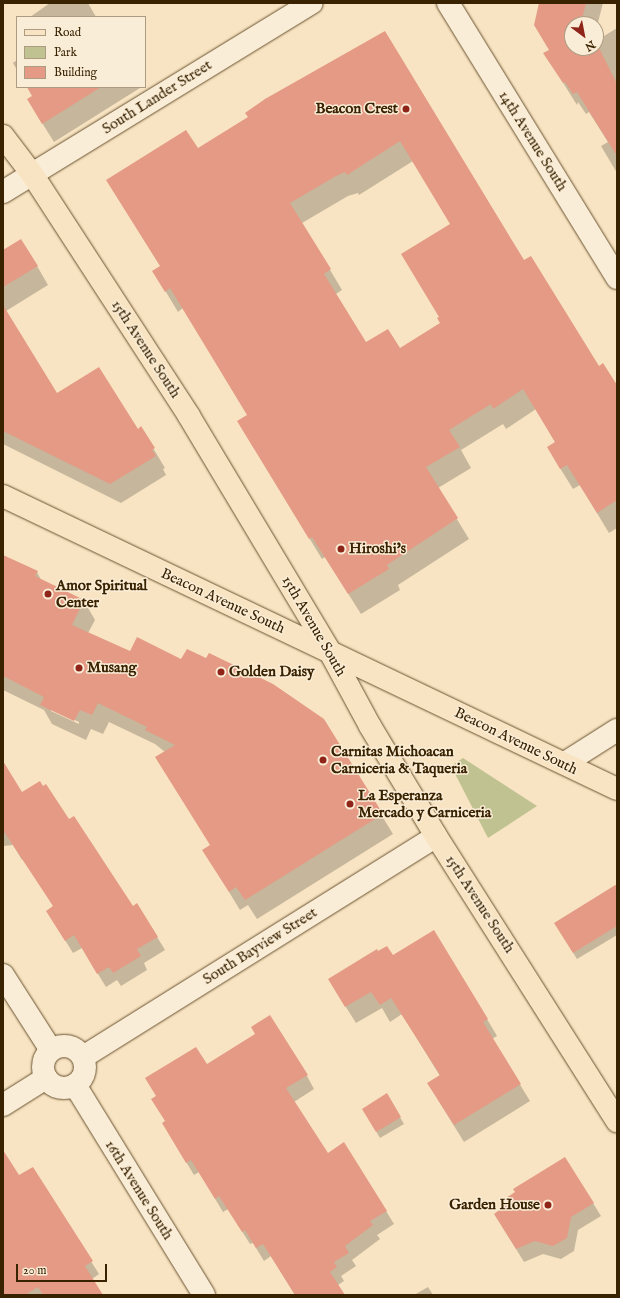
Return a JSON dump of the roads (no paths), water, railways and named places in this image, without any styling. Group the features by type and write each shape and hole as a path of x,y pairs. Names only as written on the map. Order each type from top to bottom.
{"main road":[{"name":"15th Avenue South","path":"3,136 32,174 189,416 330,652 370,726 436,836 617,1121"},
{"name":"Beacon Avenue South","path":"3,496 617,789"}],"street":[{"name":"South Lander Street","path":"3,192 312,3"},
{"name":"14th Avenue South","path":"448,3 617,278"},
{"path":"565,764 617,730"},
{"name":"South Bayview Street","path":"84,1056 436,836"},
{"path":"3,975 52,1050"},
{"path":"58,1046 72,1047 84,1056 86,1071 83,1078 75,1085 60,1088 46,1078 43,1062 52,1050 58,1046"},
{"path":"3,1105 46,1078"},
{"name":"16th Avenue South","path":"75,1085 204,1295"}],"place":[{"name":"Beacon Crest","path":"406,109"},
{"name":"Hiroshi's","path":"341,549"},
{"name":"Amor Spiritual Center","path":"48,594"},
{"name":"Musang","path":"79,668"},
{"name":"Golden Daisy","path":"221,672"},
{"name":"Carnitas Michoacan Carniceria & Taqueria","path":"323,760"},
{"name":"La Esperanza Mercado y Carniceria","path":"350,804"},
{"name":"Garden House","path":"548,1205"}]}
